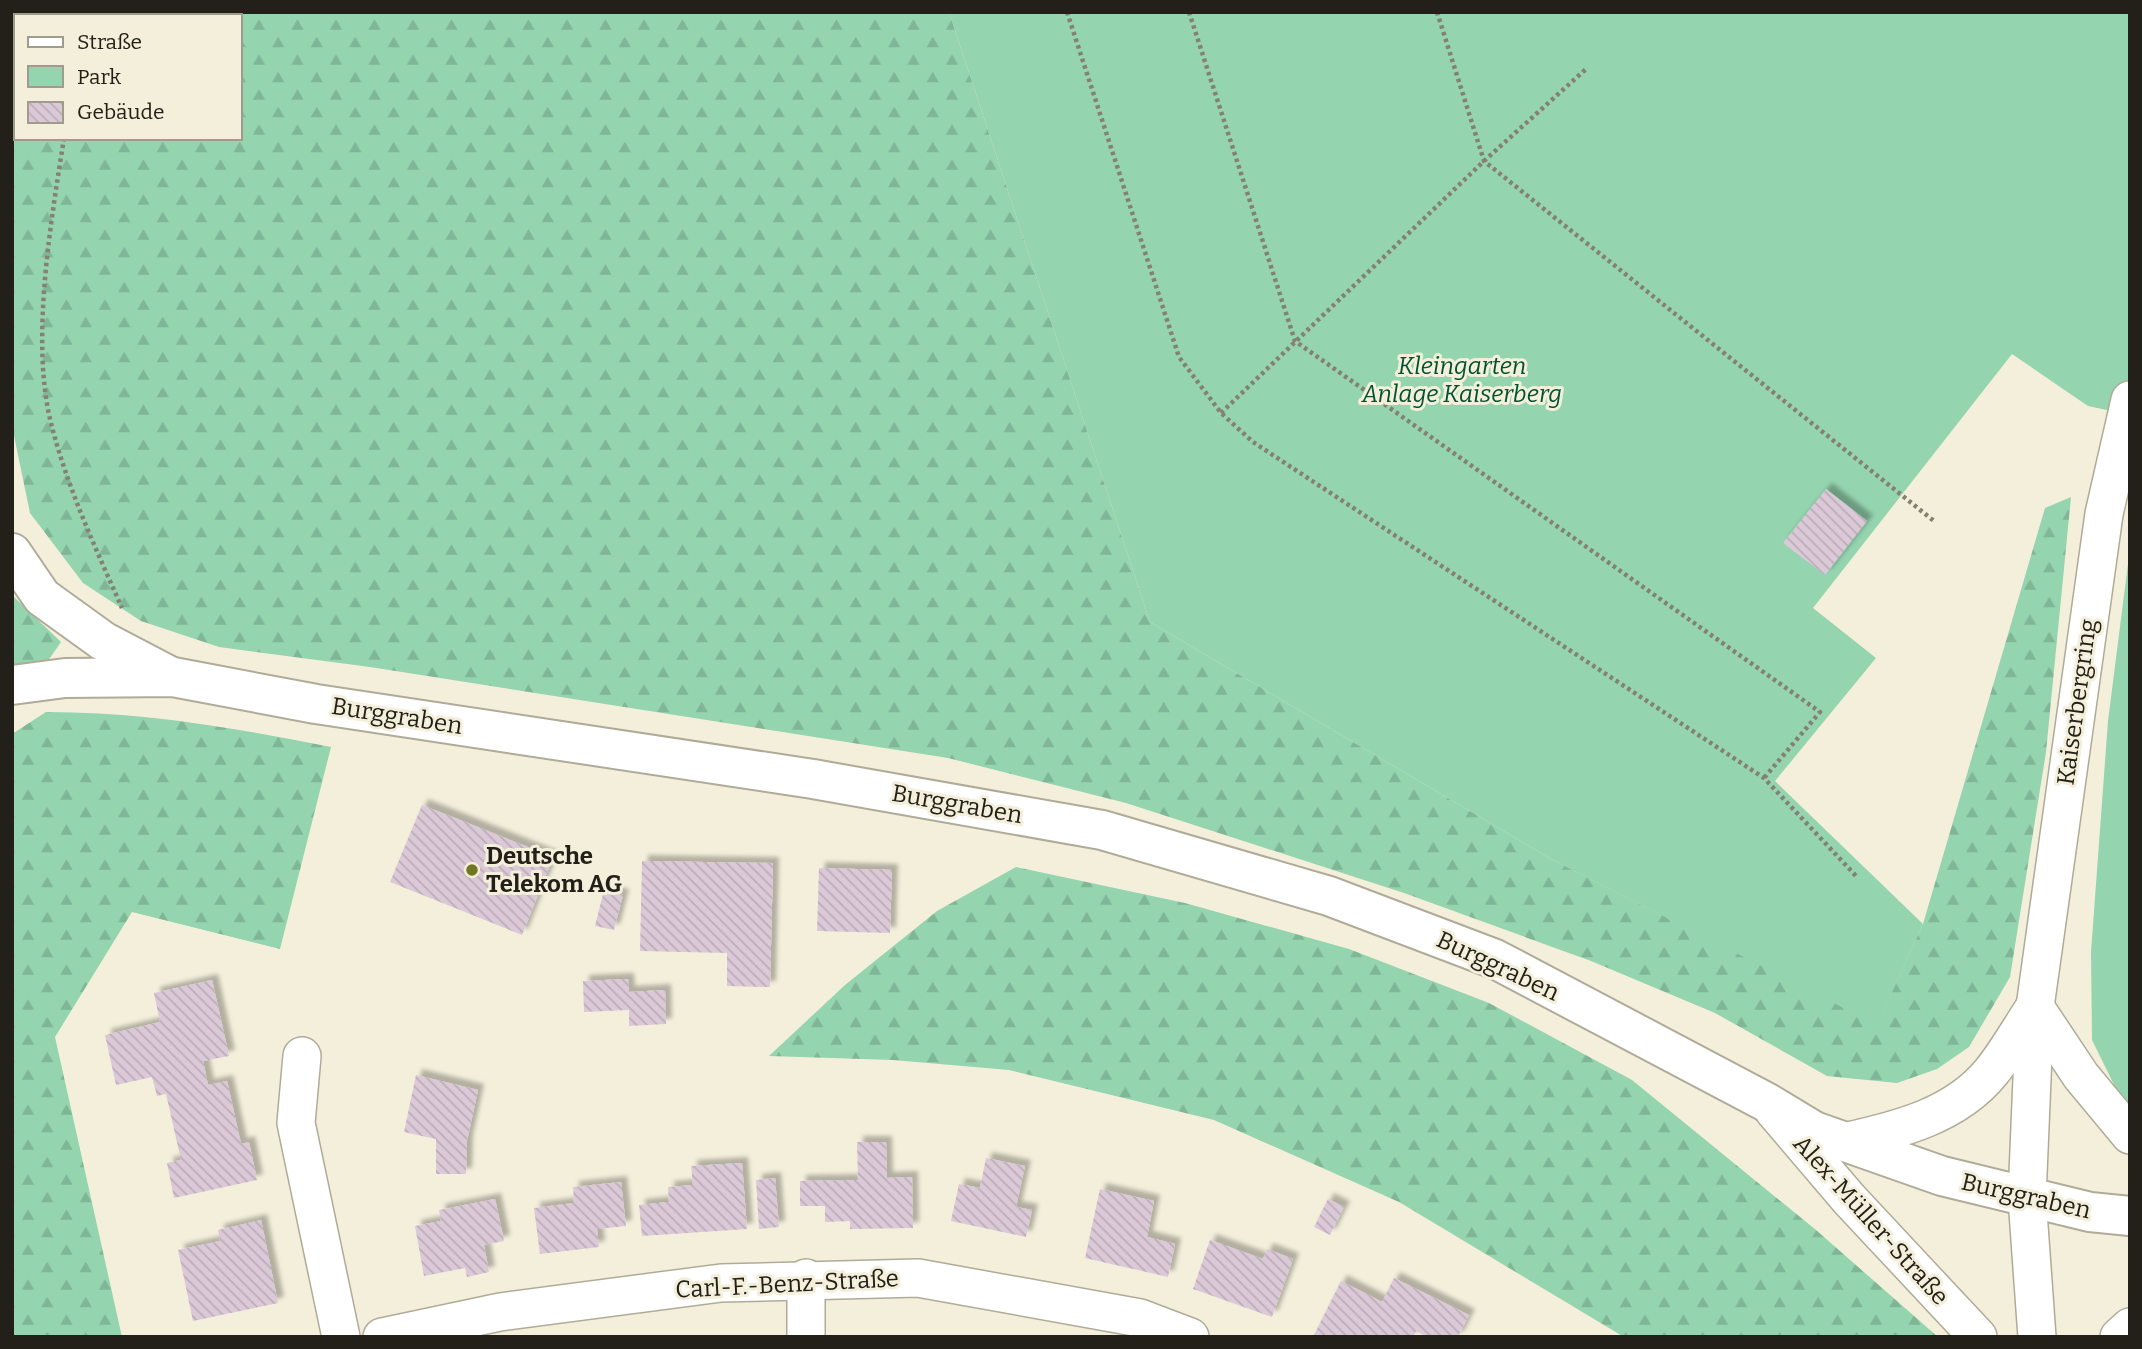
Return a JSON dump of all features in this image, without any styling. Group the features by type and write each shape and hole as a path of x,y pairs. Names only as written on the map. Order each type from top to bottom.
{"street":[{"name":"Kaiserbergring","path":"2027,1198 2035,1007 2104,514 2130,400"},
{"path":"12,552 42,597 103,641 157,669"},
{"name":"Burggraben","path":"12,685 157,669 316,704 813,779 1102,830 1329,896 1495,959 1766,1102 1814,1131 1942,1176 2090,1212 2130,1216"},
{"path":"1844,1142 1902,1129 1957,1104 1991,1072 2035,1007 2081,1076 2130,1135"},
{"path":"302,1056 296,1123 341,1337"},
{"name":"Alex-Müller-Straße","path":"1766,1102 1849,1199 1978,1337"},
{"path":"2027,1198 2037,1337"},
{"path":"806,1278 806,1337"},
{"name":"Carl-F.-Benz-Straße","path":"383,1337 500,1312 619,1294 721,1283 806,1278 918,1278 1140,1318 1190,1337"},
{"path":"2119,1337 2130,1327"}],"path":[{"path":"1067,12 1179,356 1221,414 1254,442 1764,778 1857,877"},
{"path":"1188,12 1295,341 1820,712 1764,778"},
{"path":"1437,12 1485,161 1934,521"},
{"path":"1221,414 1485,161 1586,69"},
{"path":"64,140 47,244 43,350 49,416 66,478 130,626 157,669"}],"green space":[{"path":"12,12 949,12 1150,622 1551,859 1877,1025 1923,924 2045,508 2071,497 2046,752 2010,977 1969,1047 1937,1069 1897,1083 1827,1076 1715,1013 1591,961 1404,893 1126,803 948,758 370,667 219,647 141,621 83,583 30,513 12,426"},
{"path":"12,12 152,12 14,14 12,98"},
{"name":"Kleingarten Anlage Kaiserberg","path":"949,12 2130,12 2130,415 2088,406 2012,354 1813,608 1876,658 1775,781 1923,924 1877,1026 1551,859 1150,622"},
{"path":"2130,548 2130,1117 2092,1040 2091,952 2108,721"},
{"path":"12,595 61,642 43,668 12,668"},
{"path":"46,712 189,722 331,747 280,949 132,912 55,1037 122,1337 12,1337 12,734"},
{"path":"1016,867 1185,903 1349,949 1489,1003 1632,1080 1816,1230 1938,1337 1624,1337 1399,1202 1214,1120 1009,1070 893,1060 769,1056 845,985 937,911"}],"building":[{"path":"1826,489 1867,521 1825,575 1783,543"},
{"name":"Deutsche Telekom AG","path":"422,805 553,857 522,935 390,882"},
{"path":"642,861 773,863 770,987 727,986 727,953 640,951"},
{"path":"819,868 892,870 890,933 817,931"},
{"path":"604,890 623,895 614,930 595,926"},
{"path":"628,979 629,992 665,990 666,1024 629,1026 629,1010 584,1012 583,981"},
{"path":"212,980 229,1056 203,1061 208,1085 227,1081 241,1144 249,1142 257,1180 174,1198 167,1163 181,1160 166,1094 157,1096 152,1077 116,1085 105,1035 160,1022 154,993"},
{"path":"416,1075 478,1090 467,1141 466,1174 436,1174 436,1139 404,1132"},
{"path":"857,1142 886,1142 887,1178 912,1177 913,1228 850,1229 850,1221 825,1222 825,1206 800,1206 800,1181 858,1180"},
{"path":"986,1158 1025,1166 1016,1207 1032,1210 1026,1237 951,1221 959,1184 980,1188"},
{"path":"742,1163 747,1229 642,1236 639,1205 669,1202 668,1187 693,1185 691,1166"},
{"path":"775,1178 779,1227 759,1229 756,1180"},
{"path":"621,1182 626,1226 597,1229 599,1247 540,1254 534,1208 574,1203 573,1187"},
{"path":"1100,1189 1154,1201 1147,1237 1175,1244 1168,1277 1085,1258"},
{"path":"495,1199 504,1241 484,1245 489,1272 467,1277 465,1268 424,1276 415,1226 441,1221 439,1210"},
{"path":"1328,1199 1344,1207 1330,1235 1314,1227"},
{"path":"261,1220 278,1303 193,1321 178,1250 220,1241 218,1230"},
{"path":"1210,1240 1263,1259 1267,1249 1293,1259 1272,1317 1193,1289"},
{"path":"1394,1278 1469,1315 1458,1337 1427,1337 1416,1331 1413,1337 1313,1337 1341,1281 1382,1302"}],"place":[{"name":"Deutsche Telekom AG","path":"472,870"}]}
